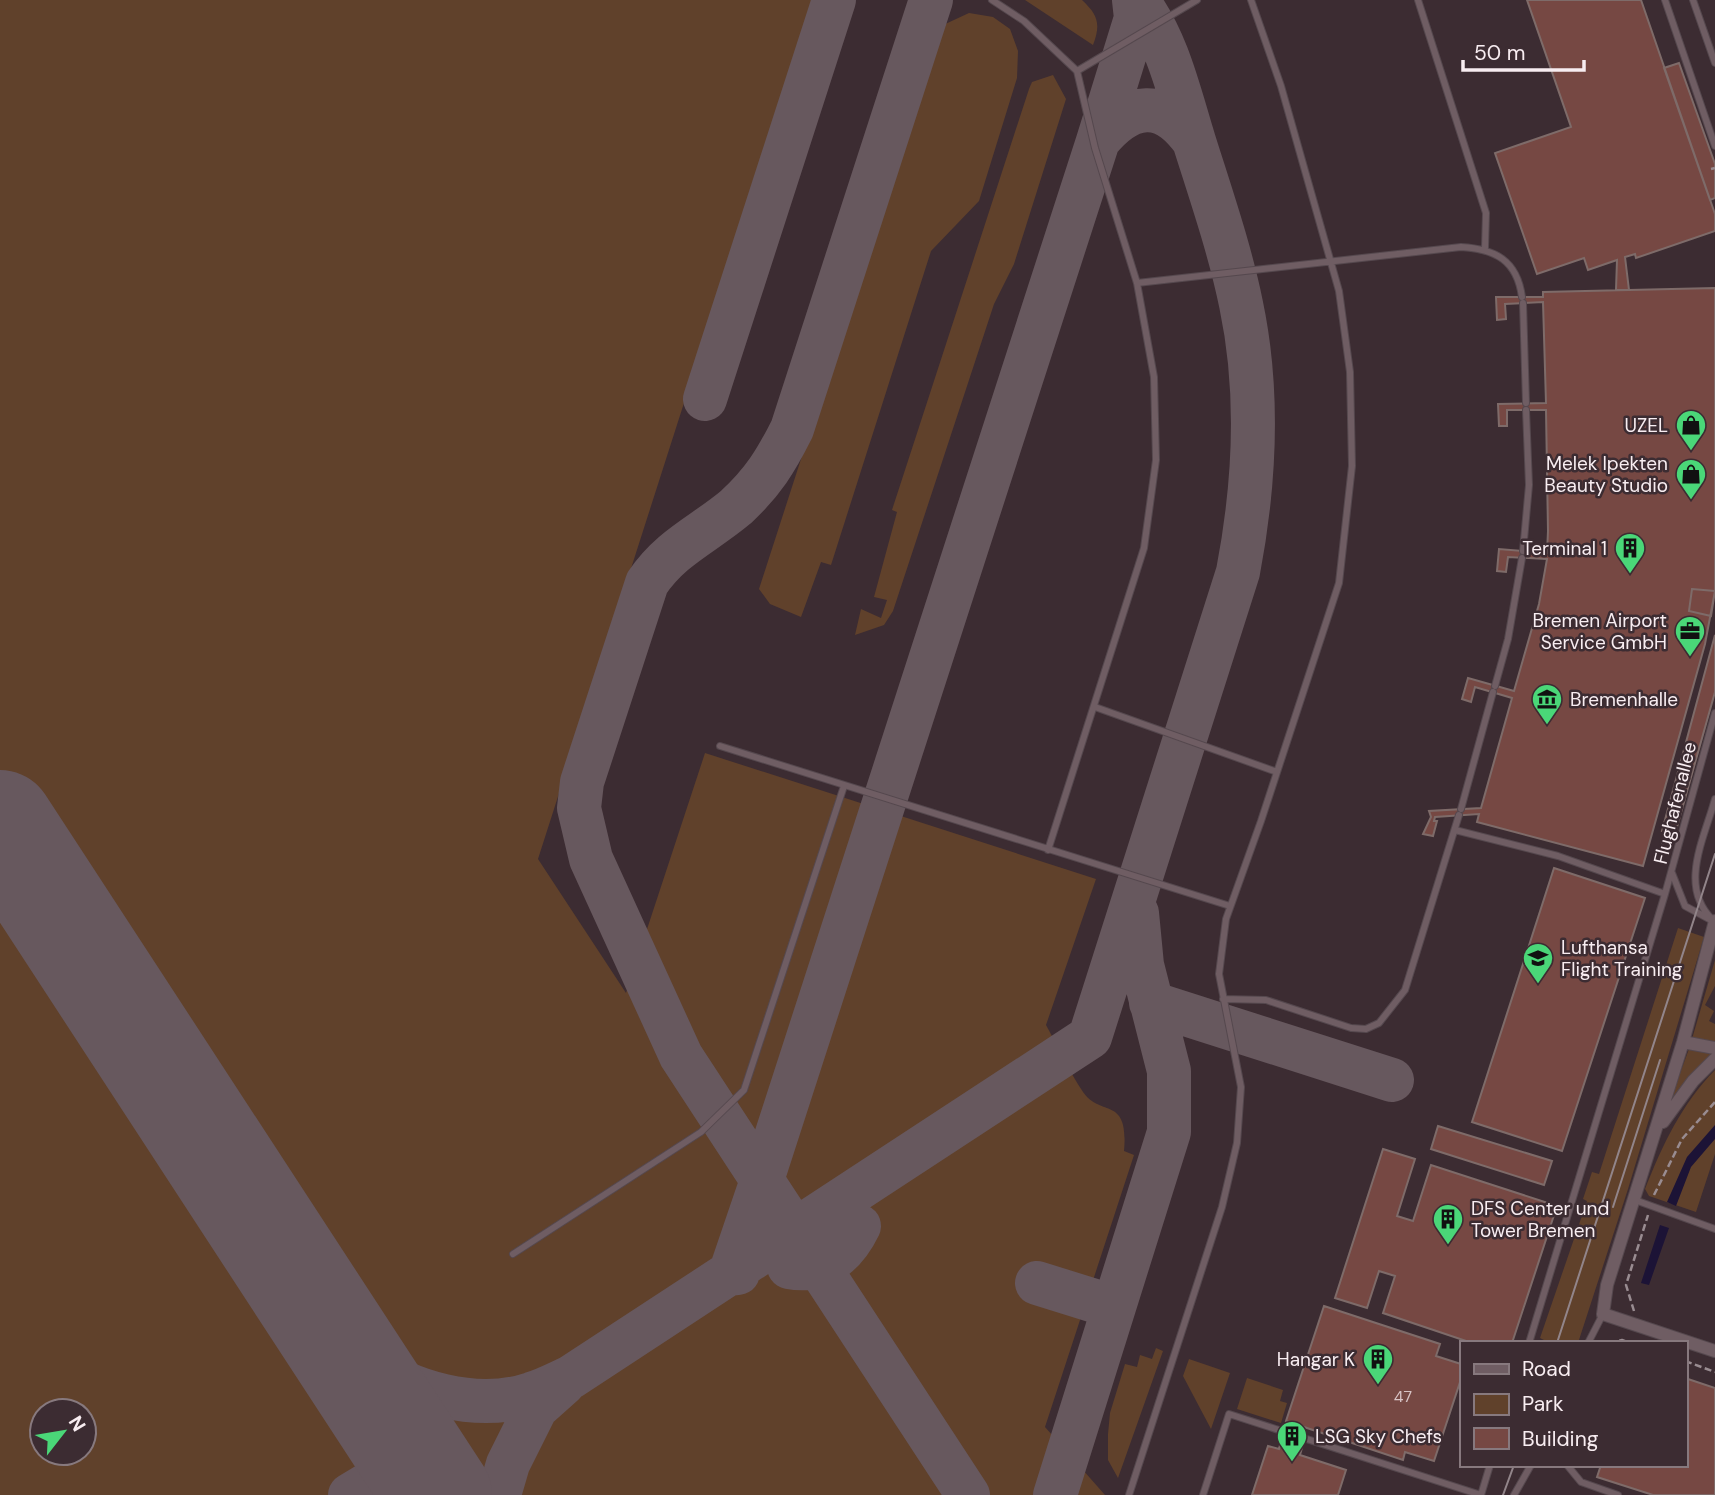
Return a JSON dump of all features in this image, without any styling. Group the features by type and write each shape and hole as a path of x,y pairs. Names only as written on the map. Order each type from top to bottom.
{"street":[{"path":"1685,1341 1603,1314 1607,1285 1683,1042 1714,920"},
{"path":"1683,1042 1715,1048"},
{"path":"1655,1134 1693,1081 1715,1059"},
{"path":"1687,1342 1715,1351"}],"lane":[{"path":"992,0 1024,21 1077,71 1095,148 1137,283 1154,377 1156,460 1144,548 1048,850"},
{"path":"1077,71 1197,0"},
{"path":"1129,1495 1222,1207 1237,1143 1241,1087 1219,974 1226,919 1278,772 1339,583 1352,466 1350,372 1339,291 1281,86 1251,0"},
{"path":"1418,0 1486,213 1485,248"},
{"path":"1665,0 1715,146"},
{"path":"1693,0 1715,63"},
{"path":"1137,283 1461,247 1485,248 1508,262 1520,283 1529,485 1523,554 1508,639 1455,830 1405,990 1379,1023 1366,1028 1351,1028 1266,1000 1223,999"},
{"path":"1095,707 1278,772"},
{"name":"Flughafenallee","path":"1714,920 1685,905 1674,884 1671,871 1715,713"},
{"path":"720,746 1230,906"},
{"path":"513,1254 701,1132 734,1103 744,1090 844,786"},
{"name":"Flughafenallee","path":"1714,920 1699,905 1694,875 1715,799"},
{"path":"1455,830 1558,856 1665,894"},
{"path":"1530,1341 1671,871"},
{"path":"1634,1200 1715,1229"},
{"path":"1589,1341 1603,1314"},
{"path":"1203,1495 1229,1414 1481,1495 1489,1467"},
{"path":"1514,1495 1530,1467"},
{"path":"1569,1467 1581,1482 1618,1495"}],"path":[{"path":"1687,1362 1715,1372"}],"green space":[{"path":"0,0 813,0 538,859 626,993 705,753 1096,879 1046,1025 1083,1092 1090,1100 1118,1115 1124,1133 1124,1151 1134,1155 1045,1427 1105,1495 0,1495"},
{"path":"1025,0 1082,0 1095,15 1097,31 1093,45"},
{"path":"969,13 993,17 1010,29 1018,51 1017,78 979,201 931,251 831,565 821,562 801,617 770,604 759,589 941,26"},
{"path":"1053,75 1066,99 1014,264 994,304 893,611 884,625 855,635 861,609 881,618 887,600 874,597 897,512 892,510 1029,89 1032,82"},
{"path":"1678,928 1704,937 1579,1341 1546,1341 1540,1338 1587,1201 1583,1199 1592,1172 1599,1174"},
{"path":"1715,960 1715,986 1705,1005 1714,1011 1709,1021 1715,1024 1715,1044 1692,1039"},
{"path":"1689,1049 1712,1054 1670,1100"},
{"path":"1715,1070 1715,1154 1696,1212 1649,1196 1645,1189 1674,1126 1692,1097"},
{"path":"1156,1348 1163,1351 1118,1478 1108,1460 1110,1413 1125,1364 1137,1367 1140,1355 1152,1359"},
{"path":"1189,1359 1230,1373 1211,1429 1183,1376"},
{"path":"1247,1378 1283,1390 1280,1401 1287,1403 1281,1423 1237,1409"}],"shaded area":[{"path":"1715,1125 1715,1139 1691,1167 1676,1206 1667,1202 1687,1157"},
{"path":"1660,1225 1669,1228 1649,1285 1641,1283"}],"building":[{"path":"1527,0 1641,0 1715,214 1715,231 1636,258 1635,254 1625,257 1629,290 1616,290 1617,260 1588,270 1584,258 1537,274 1495,153 1571,127"},
{"path":"1679,63 1715,164 1715,198 1710,200 1664,68"},
{"name":"Terminal 1","path":"1715,288 1715,591 1705,644 1643,866 1477,822 1479,814 1435,817 1434,821 1437,821 1433,836 1423,834 1431,817 1429,811 1481,808 1512,698 1475,687 1471,702 1462,699 1468,678 1514,691 1539,604 1547,559 1508,557 1506,572 1497,571 1499,549 1547,553 1548,531 1546,410 1507,410 1507,426 1499,426 1498,404 1546,403 1543,302 1505,304 1506,319 1497,320 1496,297 1543,297 1543,292"},
{"path":"1692,589 1715,591 1711,616 1689,611"},
{"path":"1715,635 1715,692 1675,834 1662,831"},
{"path":"1554,868 1645,898 1562,1151 1472,1122"},
{"path":"1438,1126 1552,1161 1544,1185 1431,1149"},
{"name":"DFS Center und Tower Bremen","path":"1383,1149 1415,1159 1397,1216 1413,1221 1431,1165 1557,1206 1513,1341 1466,1341 1383,1313 1395,1276 1379,1271 1367,1308 1335,1298"},
{"name":"Hangar K","path":"1324,1306 1440,1344 1436,1356 1460,1364 1460,1382 1434,1461 1405,1452 1403,1460 1286,1421"},
{"path":"1687,1379 1715,1388 1715,1495 1653,1495 1597,1477 1600,1467 1687,1467"},
{"name":"LSG Sky Chefs","path":"1282,1437 1303,1444 1300,1455 1346,1470 1338,1495 1252,1495 1268,1446 1279,1449"}],"taxiway":[{"path":"705,399 834,0"},
{"path":"738,1273 730,1274 762,1180 681,1056 591,859 579,808 582,782 647,583 677,550 746,498 768,471 792,429 931,0"},
{"path":"968,1495 762,1180 1098,141 1136,18 1134,0"},
{"path":"301,1286 355,1351 401,1381 422,1390 466,1400 510,1399 536,1392 571,1377 1090,1037 1238,572 1248,505 1253,438 1247,338 1231,263 1165,50 1137,0"},
{"path":"1098,141 1122,118 1146,110 1170,117 1194,141"},
{"path":"1055,1495 1169,1132 1169,1071 1142,965 1137,913"},
{"path":"1151,1003 1392,1080"},
{"path":"789,1267 812,1267 832,1260 847,1245 859,1226"},
{"path":"1037,1283 1114,1307"},
{"path":"499,1495 508,1464 536,1408 564,1383"},
{"path":"350,1495 413,1457"}],"runway":[{"path":"0,824 438,1495"}],"tram line":[{"path":"1558,1341 1715,854"},
{"path":"1613,1207 1660,1060"},
{"path":"1503,1495 1513,1467"}],"place":[{"name":"UZEL","path":"1691,452"},
{"name":"Melek Ipekten Beauty Studio","path":"1691,501"},
{"name":"Terminal 1","path":"1630,575"},
{"name":"Bremen Airport Service GmbH","path":"1690,658"},
{"name":"Bremenhalle","path":"1547,726"},
{"name":"Lufthansa Flight Training","path":"1538,985"},
{"name":"DFS Center und Tower Bremen","path":"1448,1246"},
{"name":"Hangar K","path":"1378,1386"},
{"name":"LSG Sky Chefs","path":"1292,1463"}]}
